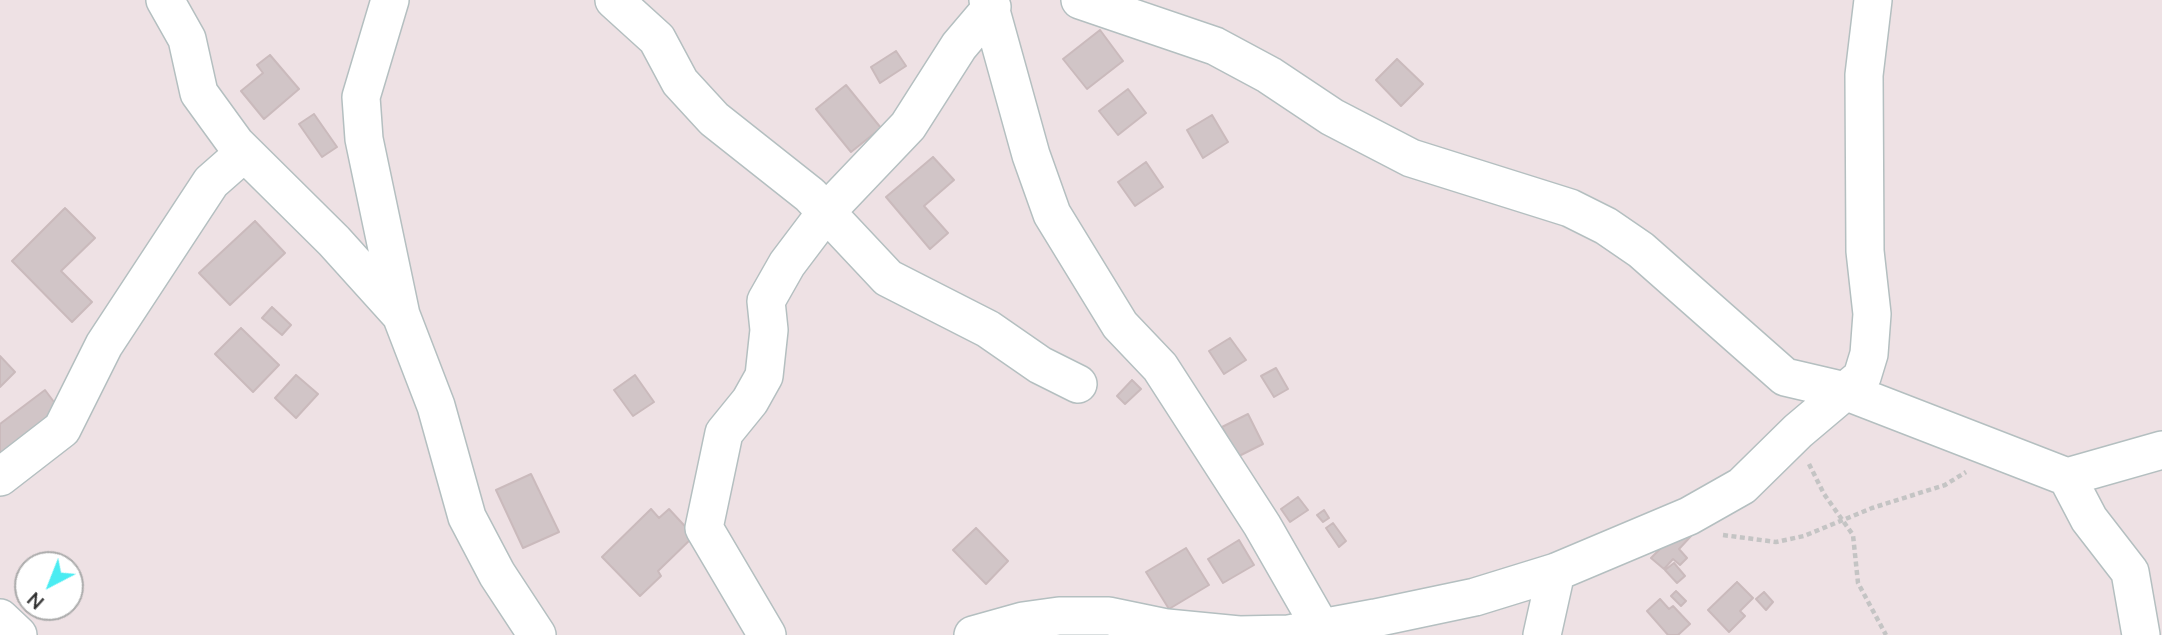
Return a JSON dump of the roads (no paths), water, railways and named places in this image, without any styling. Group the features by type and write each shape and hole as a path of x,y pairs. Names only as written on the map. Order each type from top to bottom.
{"street":[{"path":"165,0 187,39 199,93 244,153 334,241 401,315"},
{"path":"390,0 361,97 364,139 401,315 436,406 467,517 497,574 537,635"},
{"path":"614,0 657,39 680,82 714,119 783,172 827,211 888,278 988,329 1040,365 1078,384"},
{"path":"1080,0 1215,46 1269,75 1332,117 1411,158 1570,208 1606,226 1641,250 1785,377 1845,391 2067,477 2162,450"},
{"path":"974,635 1023,621 1084,616 1109,616 1167,628 1239,635 1289,634 1321,628 1475,597 1556,572 1689,516 1742,486 1798,431 1862,377 1869,354 1872,314 1865,251 1864,75 1873,0"},
{"path":"767,635 704,528 724,433 750,401 764,376 769,330 766,301 787,264 827,211 908,126 990,3"},
{"path":"990,3 1031,155 1052,214 1120,325 1160,367 1262,525 1321,628"},
{"path":"0,477 62,429 104,345 211,182 244,153"},
{"path":"2067,477 2089,519 2130,572 2141,635"},
{"path":"1542,635 1556,572"},
{"path":"0,618 18,635"}]}
